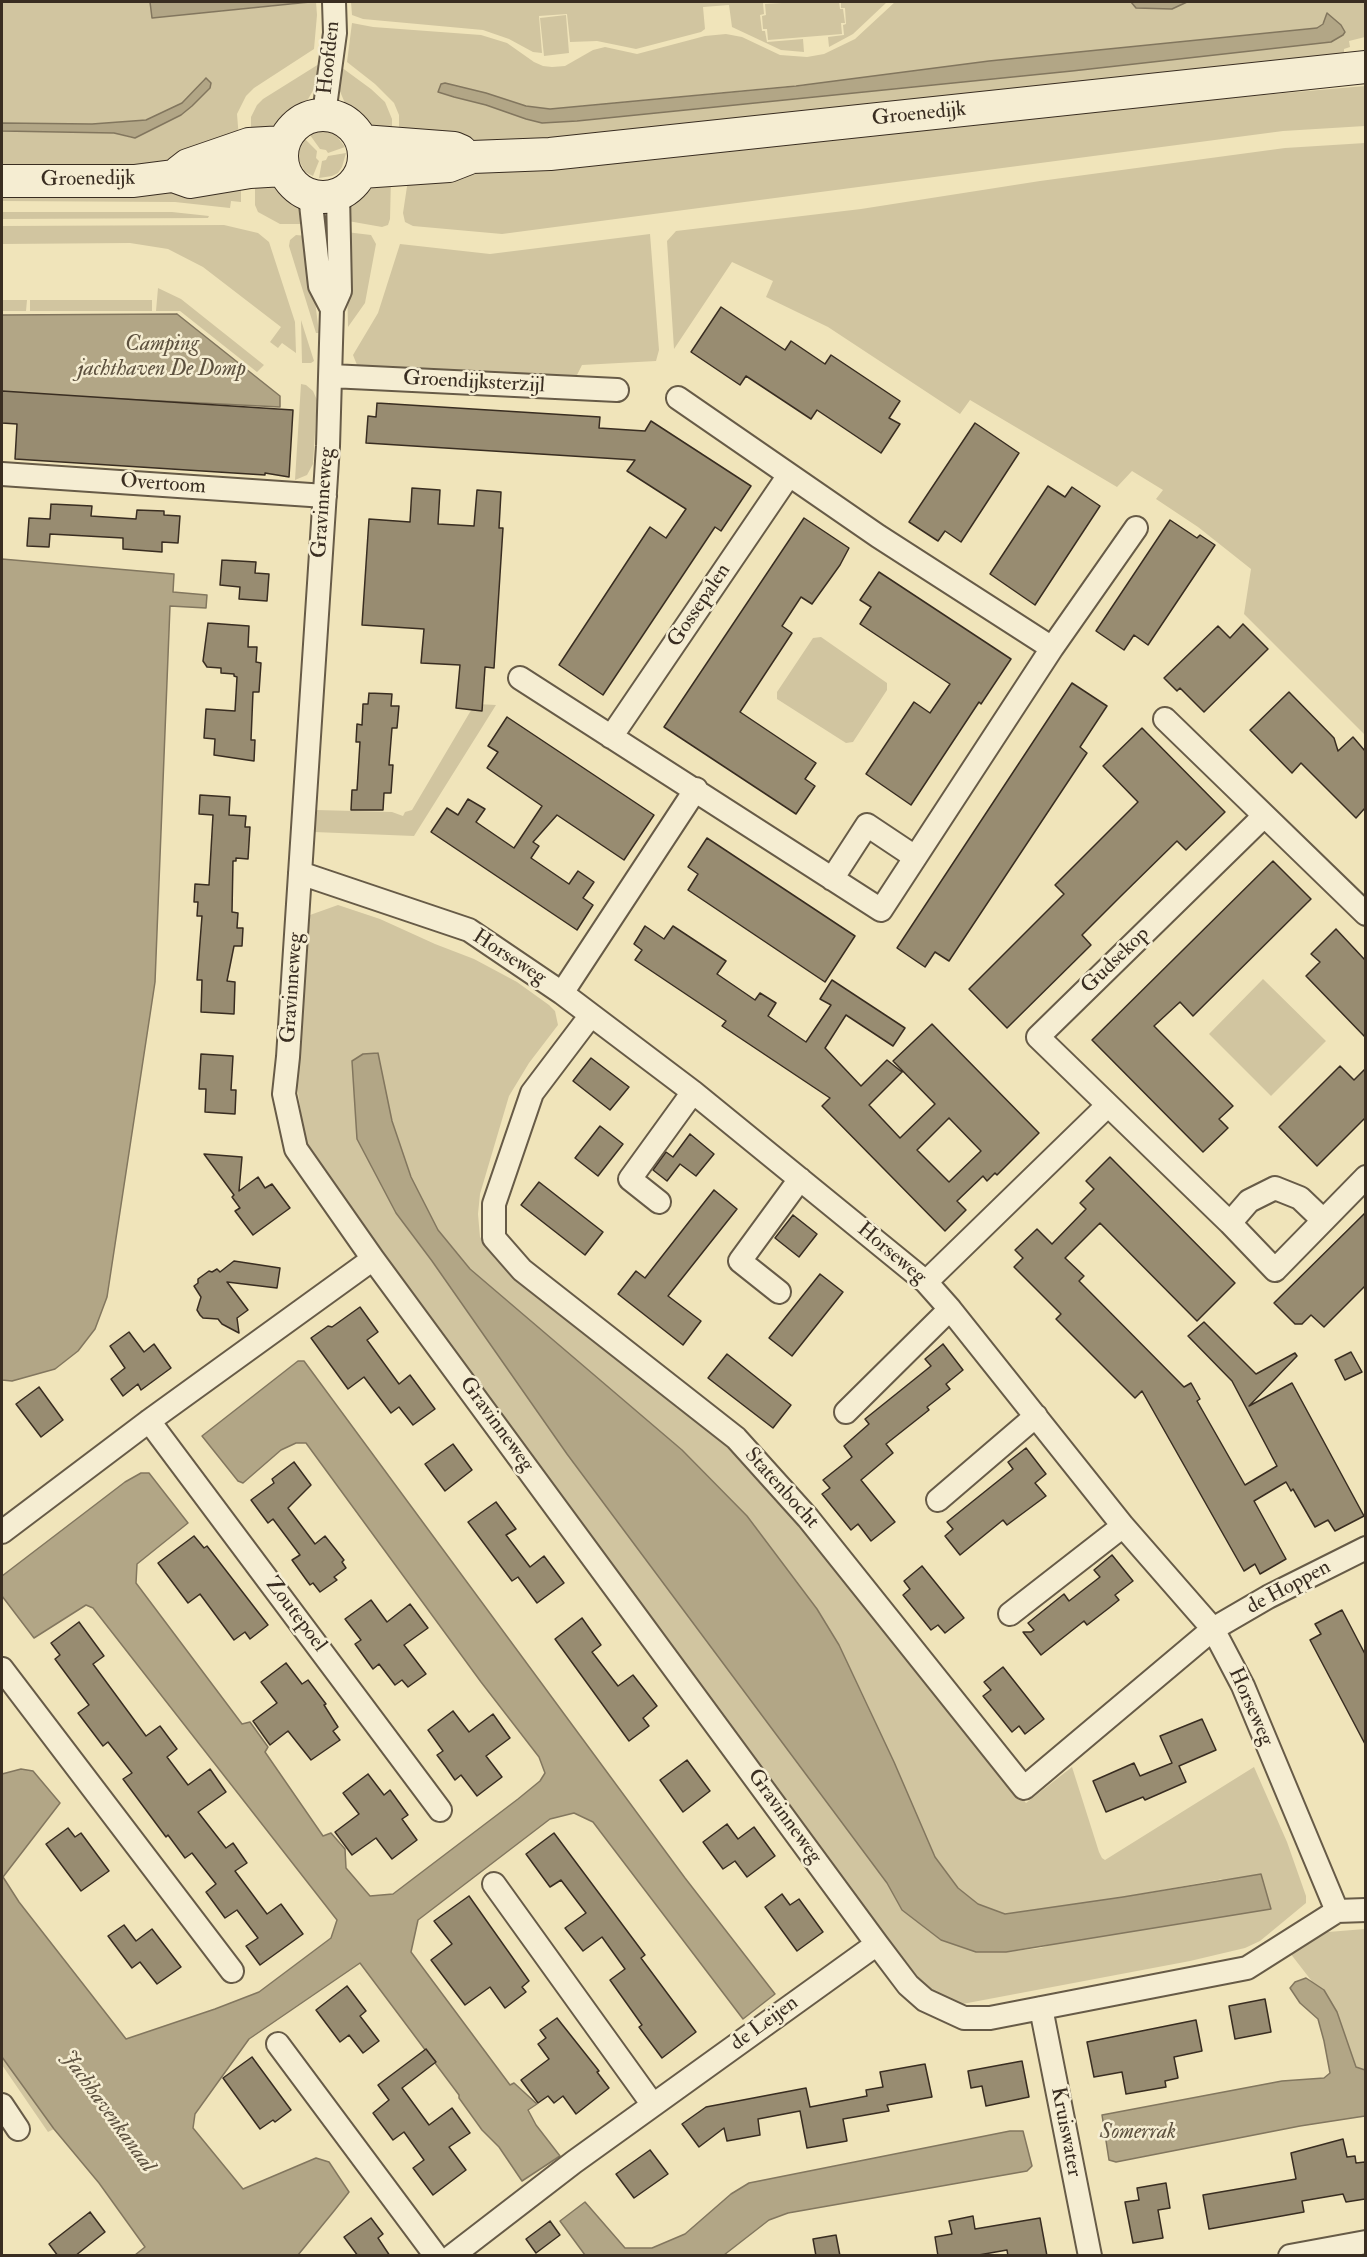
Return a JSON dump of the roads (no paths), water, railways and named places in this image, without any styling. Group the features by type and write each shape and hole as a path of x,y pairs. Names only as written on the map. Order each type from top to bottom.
{"main road":[{"name":"Groenedijk","path":"361,172 449,166 472,157 550,154 1365,67"},
{"path":"324,114 340,118 353,128 362,141 364,157 361,172 355,182 324,194 295,185 284,156 290,130 300,122 312,116 324,114"},
{"name":"Groenedijk","path":"362,141 454,148 472,157"},
{"name":"Groenedijk","path":"2,181 134,181 173,176 188,165 249,144 284,156"}],"street":[{"name":"Hoofden","path":"324,114 335,33 334,2"},
{"name":"Gravinneweg","path":"324,194 320,286 332,309 331,376 325,496 284,1094 296,1149 373,1259 877,1944 908,1985 925,2000 964,2018 990,2018 1247,1968 1336,1911"},
{"name":"Groendijksterzijl","path":"331,376 617,390"},
{"path":"678,398 878,536 1052,648"},
{"name":"Overtoom","path":"2,474 325,496"},
{"name":"Gossepalen","path":"611,737 789,475"},
{"path":"520,678 881,910 1052,648 1136,528"},
{"path":"1165,719 1365,914"},
{"path":"562,993 696,789"},
{"name":"Gudsekop","path":"1264,816 1038,1037 1230,1223 1275,1270 1365,1177"},
{"path":"832,879 867,825 915,857"},
{"name":"Horseweg","path":"300,873 468,930 562,993 693,1092 926,1282 1123,1526 1213,1629 1243,1686 1336,1911"},
{"name":"Statenbocht","path":"591,1015 532,1092 494,1204 494,1238 522,1270 736,1438 808,1518 1024,1788 1213,1629"},
{"path":"659,1202 630,1179 693,1092"},
{"path":"926,1282 1107,1106"},
{"path":"779,1292 740,1261 800,1179"},
{"path":"1230,1223 1249,1201 1275,1188 1300,1198 1323,1220"},
{"path":"2,1532 149,1421 373,1259"},
{"path":"846,1412 950,1309"},
{"path":"938,1500 1036,1416"},
{"name":"Zoutepoel","path":"149,1421 440,1810"},
{"path":"1010,1614 1123,1526"},
{"name":"de Hoppen","path":"1213,1629 1268,1597 1365,1548"},
{"path":"2,1670 232,1971"},
{"path":"494,1884 653,2105"},
{"path":"1336,1911 1365,1910"},
{"name":"de Leijen","path":"452,2256 574,2162 877,1944"},
{"name":"Kruiswater","path":"1041,2008 1090,2256"},
{"path":"278,2044 436,2256"},
{"path":"2,2105 18,2129"},
{"path":"1290,2256 1365,2242"}],"water":[{"path":"150,2 310,2 152,18"},
{"path":"1131,2 1187,2 1172,9 1136,8"},
{"path":"1327,13 1341,25 1345,32 1331,42 1072,71 577,121 542,123 438,92 441,84 445,83 526,106 550,109 796,86 989,61 1317,28 1323,24"},
{"path":"206,78 211,83 210,88 192,106 181,115 135,138 114,133 2,131 2,123 92,124 146,120 182,103"},
{"name":"Camping jachthaven De Domp","path":"177,314 280,396 280,407 2,393 2,315"},
{"path":"2,559 174,574 173,592 207,595 206,608 170,606 155,982 107,1297 95,1329 78,1351 55,1369 12,1381 2,1380"},
{"path":"378,1053 392,1121 411,1177 438,1230 470,1269 682,1450 747,1516 817,1609 839,1645 894,1762 935,1857 958,1888 978,1904 1005,1914 1261,1874 1271,1909 1006,1952 976,1952 941,1940 902,1910 887,1883 567,1454 396,1213 357,1139 352,1061 363,1054"},
{"name":"Jachhavenkanaal","path":"298,1361 304,1361 685,1878 775,1994 743,2019 593,1822 574,1813 550,1819 418,1920 411,1952 510,2085 514,2083 537,2104 528,2110 536,2125 560,2156 522,2181 499,2147 482,2130 459,2095 360,1963 249,2039 195,2114 193,2128 243,2189 316,2158 329,2162 349,2192 298,2255 135,2255 145,2247 2,2057 2,1774 21,1769 33,1771 60,1803 3,1877 19,1902 126,2039 259,1992 331,1938 337,1920 93,1608 86,1605 34,1638 2,1596 2,1576 125,1482 141,1473 149,1473 188,1523 137,1564 136,1583 242,1724 250,1722 268,1747 265,1752 323,1836 331,1833 345,1849 346,1868 370,1896 393,1894 518,1799 540,1781 545,1773 539,1757 481,1682 306,1443 296,1443 281,1450 243,1483 238,1481 202,1436"},
{"name":"Somerrak","path":"1306,1978 1324,1990 1337,2012 1356,2067 1365,2070 1365,2116 1300,2126 1116,2162 1109,2160 1102,2115 1282,2081 1324,2078 1330,2073 1318,2019 1300,2003 1290,1988 1295,1982"},
{"path":"1010,2131 1023,2131 1032,2166 1027,2171 788,2213 769,2220 724,2255 585,2255 560,2221 585,2202 625,2248 652,2248 685,2234 731,2194 749,2183"}]}
